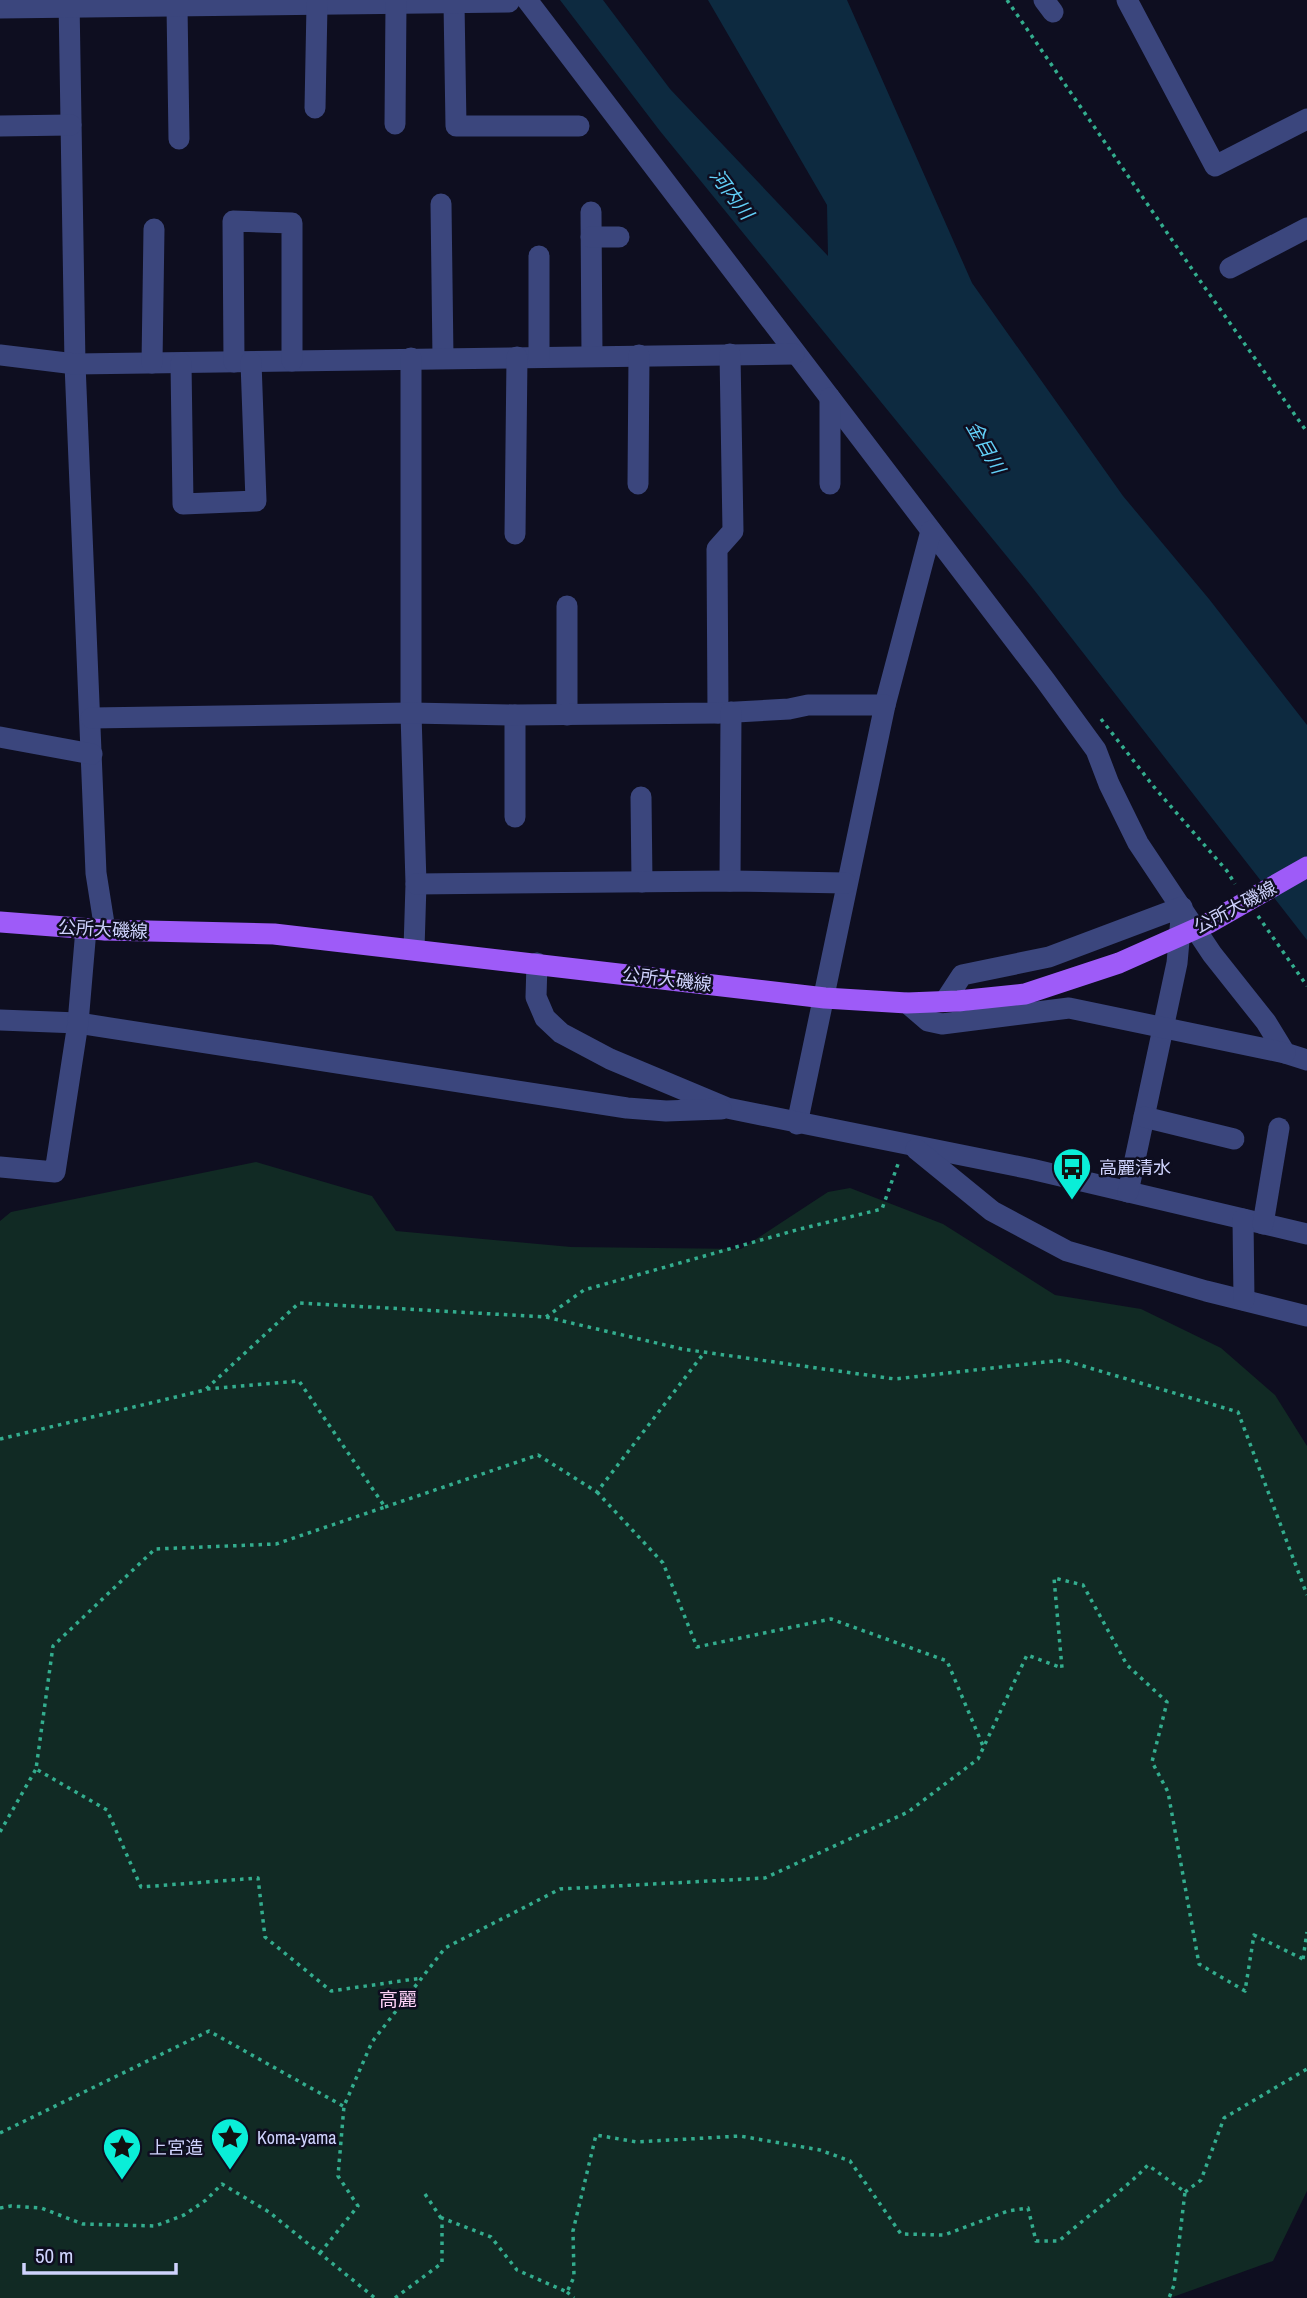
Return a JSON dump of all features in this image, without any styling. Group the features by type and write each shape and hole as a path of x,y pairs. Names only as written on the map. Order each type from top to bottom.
{"main road":[{"name":"公所大磯線","path":"0,922 96,929 274,934 825,998 907,1003 945,1002 1025,994 1119,963 1209,923 1307,867"}],"street":[{"path":"1127,0 1215,166 1307,119"},
{"path":"0,8 69,4 317,5 350,2 514,1 547,47 569,56 794,354 972,581 1096,750 1109,784 1138,843 1212,954 1266,1022 1285,1053"},
{"path":"395,124 410,2"},
{"path":"454,3 456,126 579,126"},
{"path":"0,1167 55,1172 78,1023 96,929 91,718 75,364 69,4"},
{"path":"179,139 190,4"},
{"path":"315,108 317,5"},
{"path":"0,125 71,125"},
{"path":"441,204 443,358"},
{"path":"591,212 592,356"},
{"path":"181,363 183,504 256,501 233,221 292,223 292,361"},
{"path":"1230,268 1307,228"},
{"path":"152,363 154,229"},
{"path":"591,237 619,237"},
{"path":"515,534 528,357 539,256"},
{"path":"730,354 733,531 717,549 730,881"},
{"path":"0,355 75,364 794,354"},
{"path":"638,484 639,355"},
{"path":"411,358 411,713 416,884 414,949"},
{"path":"830,398 830,484"},
{"path":"797,1124 885,705 931,531"},
{"path":"567,606 567,715"},
{"path":"91,718 411,713 567,715 725,712 789,709 808,705 885,705"},
{"path":"515,715 515,817"},
{"path":"0,737 92,754"},
{"path":"641,797 642,882"},
{"path":"416,884 730,881 846,883"},
{"path":"945,1002 962,975 1049,957 1182,907"},
{"path":"1128,1192 1177,963 1182,907"},
{"path":"537,963 536,997 545,1018 561,1033 610,1059 727,1108 1031,1169 1307,1234"},
{"path":"907,1003 928,1021 942,1024 1069,1007 1164,1026 1307,1060"},
{"path":"0,1020 78,1023 628,1108 666,1111 727,1108"},
{"path":"1144,1117 1234,1139"},
{"path":"1244,1300 1253,1222 1279,1128"},
{"path":"909,1145 992,1211 1067,1251 1307,1316"}],"path":[{"path":"1007,0 1307,432"},
{"path":"546,1317 584,1290 800,1229 883,1209 909,1145"},
{"path":"205,1390 299,1303 546,1317 682,1349 895,1379 1063,1360 1238,1412 1307,1595"},
{"path":"597,1492 705,1353"},
{"path":"0,1439 205,1390 299,1381 385,1507"},
{"path":"0,1832 36,1769 53,1646 155,1549 276,1544 538,1455 597,1492 663,1563 696,1647 831,1619 947,1661 984,1748"},
{"path":"320,2253 358,2206 338,2176 344,2106 373,2042 445,1948 560,1889 765,1878 908,1812 978,1759 1027,1655 1062,1668 1054,1578 1083,1585 1127,1665 1167,1702 1152,1762 1168,1792 1199,1964 1245,1991 1254,1935 1305,1960 1307,1933"},
{"path":"36,1769 107,1810 141,1887 258,1878 265,1937 331,1991 422,1978"},
{"path":"0,2133 209,2031 344,2106"},
{"path":"1169,2298 1174,2285 1185,2192 1201,2180 1224,2118 1307,2069"},
{"path":"567,2292 574,2277 573,2231 596,2135 637,2142 740,2136 820,2150 850,2161 901,2234 944,2235 1009,2211 1028,2208 1036,2241 1059,2241 1096,2208 1127,2186 1148,2165 1185,2192"},
{"path":"0,2208 41,2208 83,2224 155,2226 184,2215 206,2200 222,2184 270,2212 375,2298"},
{"path":"395,2298 442,2263 442,2218 425,2193"},
{"path":"442,2218 491,2237 517,2270 567,2292 574,2298"}],"green space":[{"path":"256,1162 372,1196 396,1231 571,1247 741,1249 828,1192 850,1188 943,1224 1055,1295 1141,1309 1221,1348 1275,1395 1307,1446 1307,2191 1273,2261 1170,2298 0,2298 0,1221 11,1212"}],"water":[{"path":"560,0 603,0 670,89 828,256 827,205 708,0 847,0 972,283 1123,496 1209,599 1307,725 1307,940 1031,586 660,131"}],"place":[{"name":"高麗清水","path":"1072,1201"},
{"name":"Koma-yama","path":"230,2171"},
{"name":"上宮造","path":"122,2181"}],"district":[{"name":"高麗","path":"398,1999"}],"water label":[{"name":"河内川","path":"732,194"},
{"name":"金目川","path":"986,447"}]}
